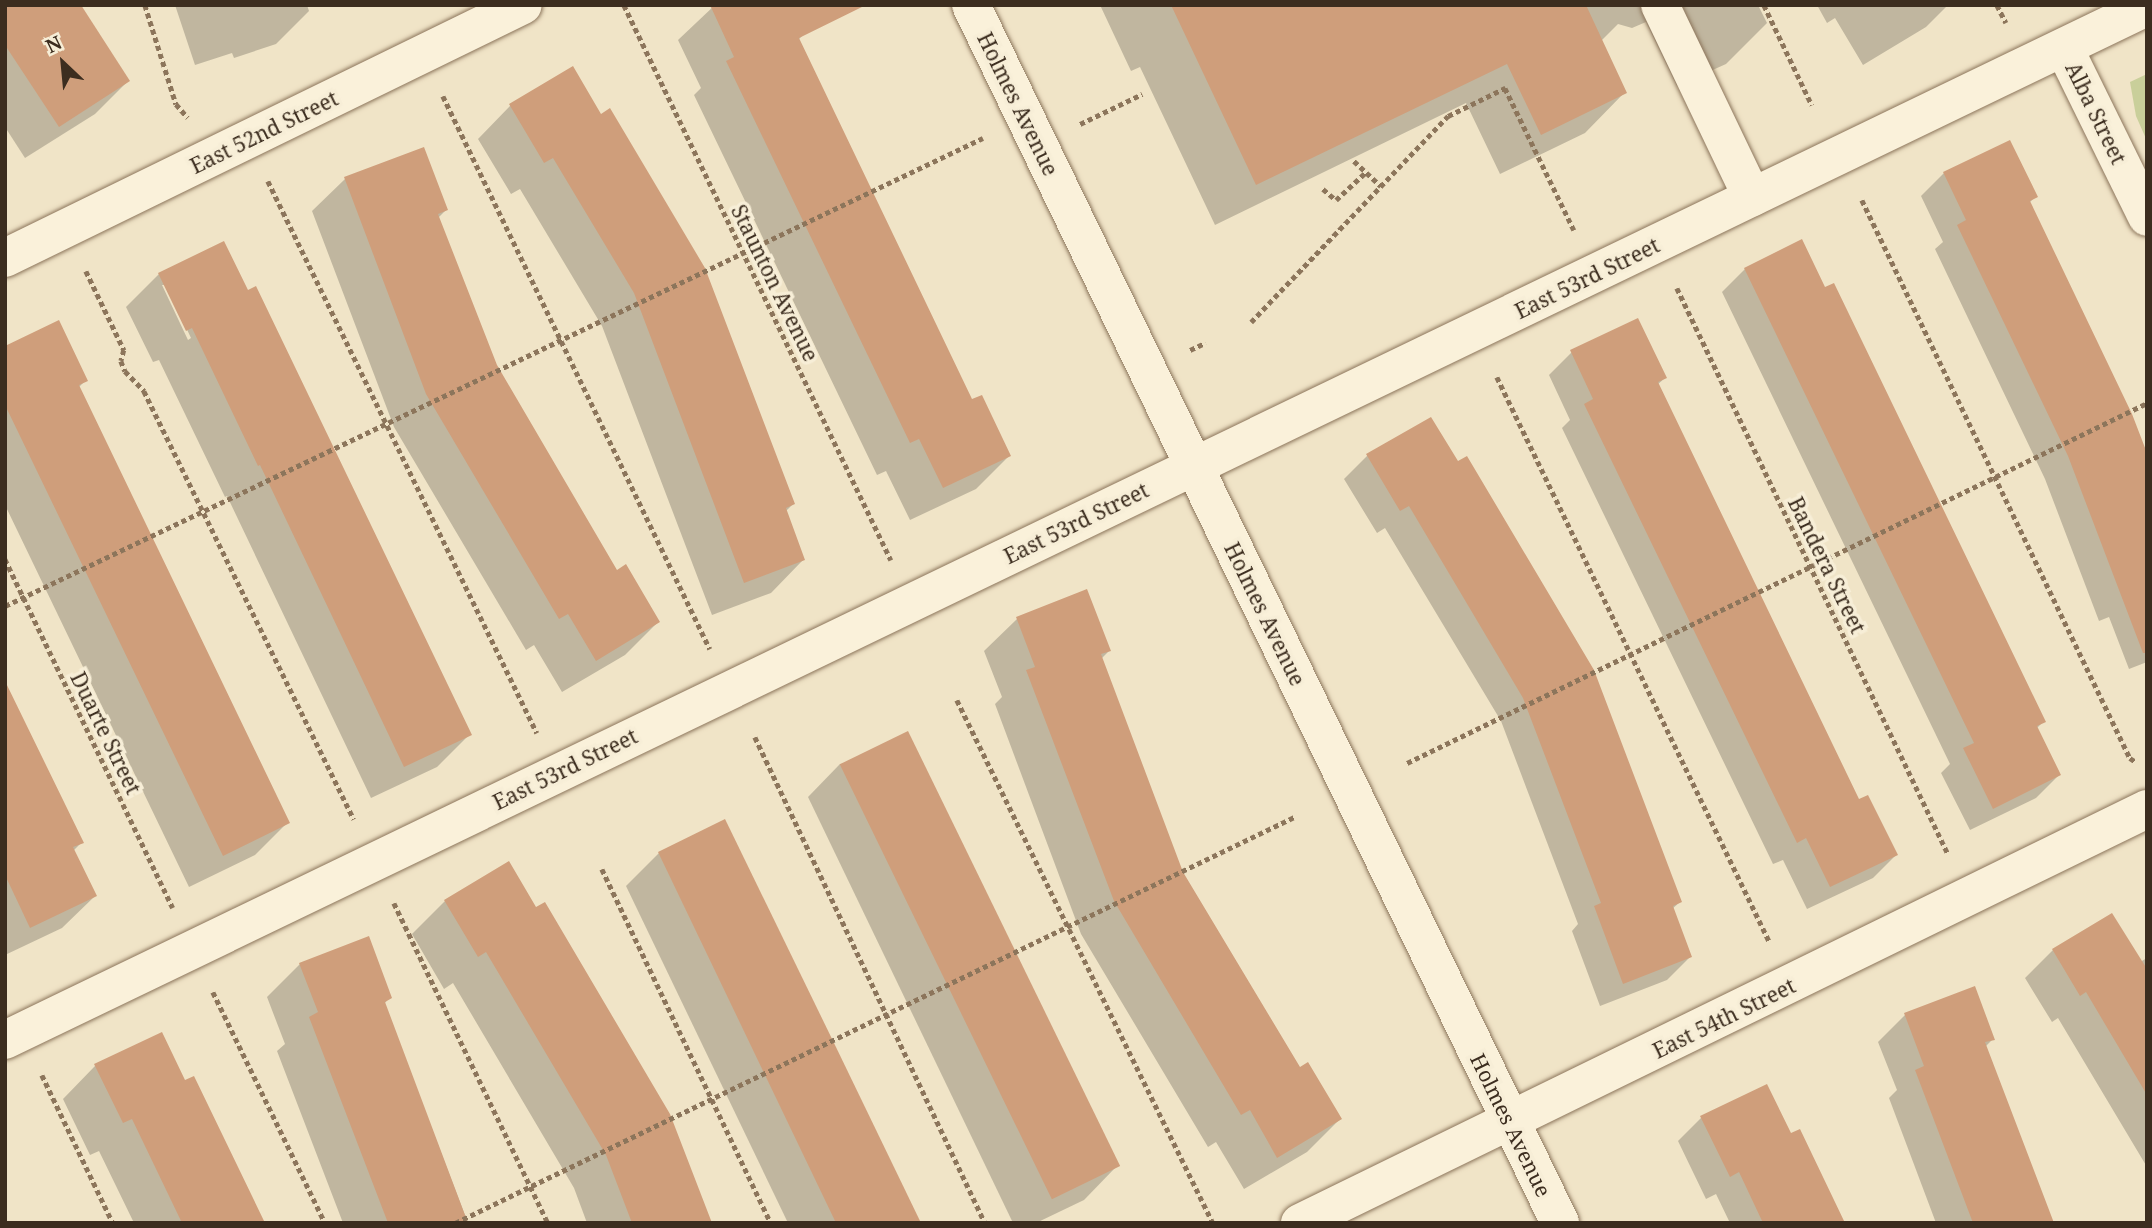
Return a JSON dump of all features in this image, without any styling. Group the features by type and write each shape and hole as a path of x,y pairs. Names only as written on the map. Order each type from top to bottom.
{"street":[{"name":"East 52nd Street","path":"5,258 523,5"},
{"name":"Holmes Avenue","path":"971,5 1560,1223"},
{"path":"1660,5 1752,197"},
{"name":"East 53rd Street","path":"5,1040 2147,7"},
{"name":"Alba Street","path":"2064,48 2147,217"},
{"name":"East 54th Street","path":"1300,1223 2147,809"}],"path":[{"path":"145,5 176,104 189,120"},
{"name":"Staunton Avenue","path":"624,5 892,563"},
{"path":"1764,5 1812,105"},
{"path":"439,88 715,661"},
{"path":"1251,322 1448,116 1505,88 1569,219"},
{"path":"1095,117 1142,94"},
{"path":"5,606 972,143"},
{"path":"1354,161 1381,186"},
{"path":"1323,189 1336,200 1365,173"},
{"path":"267,178 538,735"},
{"path":"1862,200 2130,758 2138,764"},
{"path":"83,266 124,350 121,361 125,370 144,391 356,822"},
{"name":"Bandera Street","path":"1672,279 1949,857"},
{"path":"1497,377 1771,945"},
{"path":"1408,763 2147,403"},
{"name":"Duarte Street","path":"5,559 179,920"},
{"path":"957,699 1213,1223"},
{"path":"755,737 985,1223"},
{"path":"455,1223 1296,816"},
{"path":"601,869 771,1223"},
{"path":"391,896 548,1223"},
{"path":"210,985 326,1223"},
{"path":"38,1069 113,1223"}],"green space":[{"path":"2147,74 2147,141 2136,116 2130,82"}],"building":[{"path":"5,5 81,5 130,81 59,127 5,45"},
{"path":"710,5 866,5 799,38 972,399 982,395 1011,456 943,488 919,439 910,443 726,61 734,57"},
{"path":"1171,5 1586,5 1627,93 1541,135 1507,64 1256,185"},
{"path":"573,66 601,114 610,108 705,268 795,504 786,508 805,560 744,583 634,293 553,158 544,163 509,104"},
{"path":"2010,140 2038,197 2030,201 2132,414 2147,453 2147,653 2143,653 2068,456 1957,225 1966,220 1943,172"},
{"path":"424,147 448,210 438,214 497,365 617,570 626,564 660,622 596,661 568,614 559,619 426,394 344,177"},
{"path":"1802,239 1825,287 1834,283 2046,722 2037,726 2061,775 1993,809 1963,748 1974,743 1744,268"},
{"path":"224,241 248,290 256,286 472,735 404,767 192,328 186,331 158,273"},
{"path":"1638,318 1667,378 1658,382 1859,799 1868,795 1898,855 1830,887 1806,838 1797,843 1584,404 1593,399 1570,350"},
{"path":"59,320 88,381 79,385 290,823 223,856 5,405 5,346"},
{"path":"1431,417 1458,461 1467,456 1594,670 1682,902 1673,906 1692,957 1623,984 1594,906 1601,903 1523,698 1409,506 1400,511 1366,454"},
{"path":"1087,589 1111,651 1101,654 1183,872 1300,1067 1308,1062 1342,1119 1277,1158 1250,1110 1241,1115 1114,901 1026,670 1035,667 1016,617"},
{"path":"5,681 84,843 73,847 97,896 30,928 5,875"},
{"path":"908,731 1120,1166 1052,1199 840,764"},
{"path":"725,819 921,1223 836,1223 658,852"},
{"path":"509,861 536,907 545,902 670,1114 712,1223 632,1223 606,1155 486,952 478,957 444,900"},
{"path":"2112,913 2147,969 2147,1095 2086,992 2080,996 2052,949"},
{"path":"369,936 392,998 385,1002 468,1223 388,1223 309,1017 318,1012 299,963"},
{"path":"1975,986 1995,1040 1985,1042 2054,1223 1973,1223 1915,1070 1924,1066 1904,1013"},
{"path":"162,1032 185,1080 194,1076 265,1223 182,1223 132,1119 123,1123 94,1064"},
{"path":"1767,1084 1791,1133 1800,1129 1845,1223 1763,1223 1739,1172 1730,1177 1700,1116"}]}
